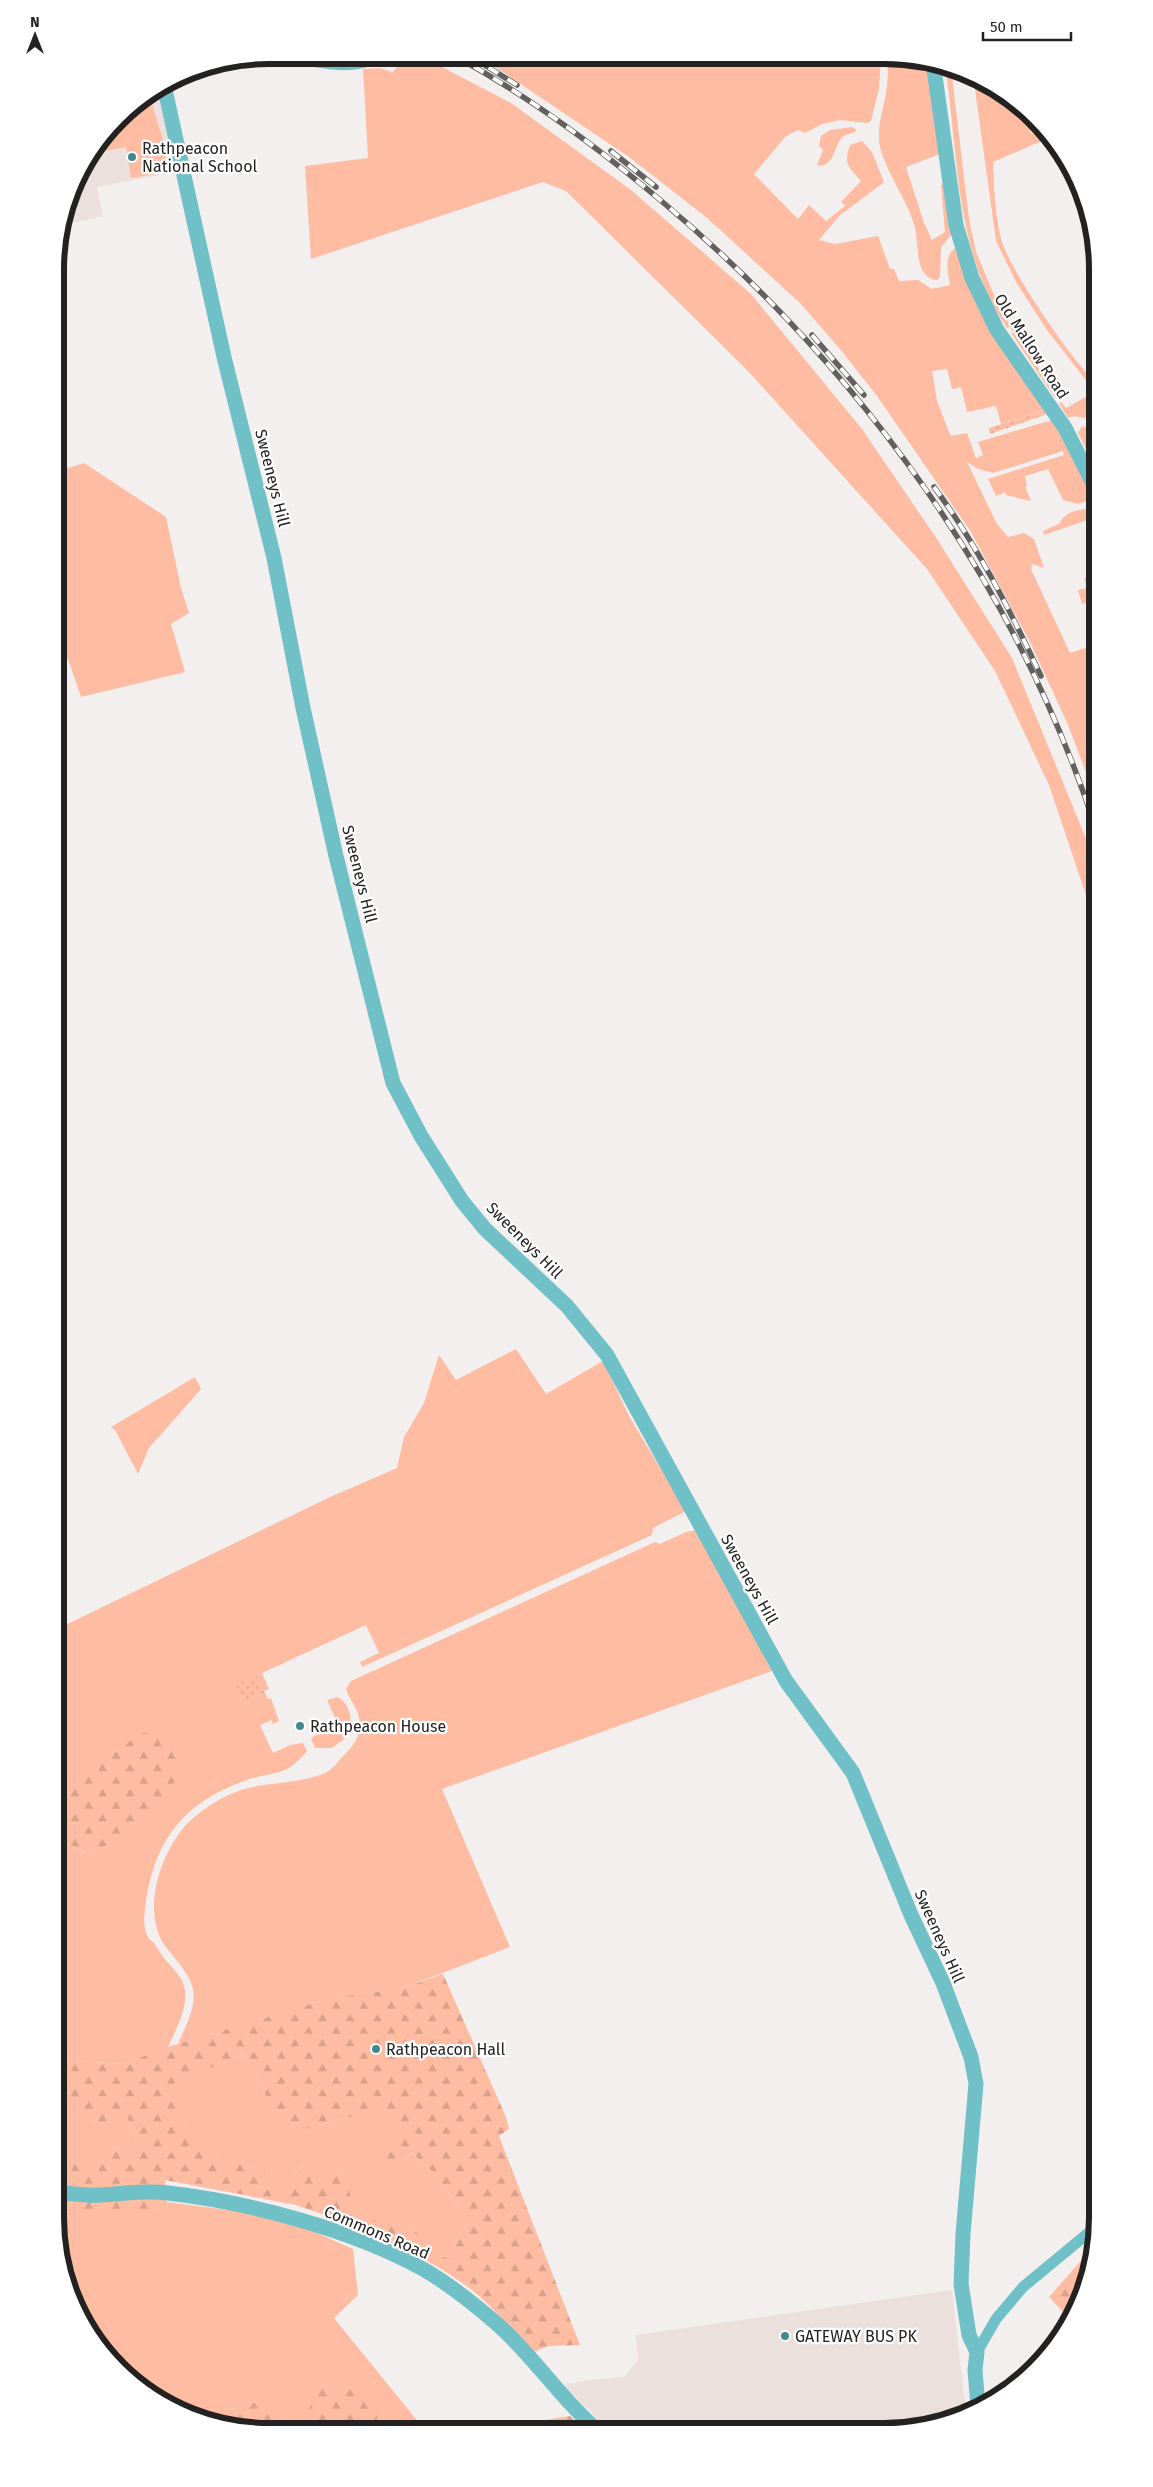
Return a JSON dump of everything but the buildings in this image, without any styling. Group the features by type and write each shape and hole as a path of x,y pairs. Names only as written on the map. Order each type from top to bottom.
{"street":[{"name":"Old Mallow Road","path":"934,70 956,225 972,278 998,330 1065,428 1089,475"},
{"name":"Sweeneys Hill","path":"165,91 222,348 274,558 303,708 336,856 393,1083 421,1136 462,1201 484,1229 567,1306 607,1355 786,1681 854,1772 911,1915 943,1983 974,2068 976,2084 963,2234 962,2284 969,2335 977,2352"},
{"name":"Commons Road","path":"64,2193 99,2195 134,2191 168,2193 291,2218 351,2237 424,2269 463,2296 498,2324 529,2356 555,2389 590,2423"},
{"path":"977,2401 975,2370 977,2352 996,2319 1023,2288 1089,2233"}],"shaded area":[{"name":"Rathpeacon National School","path":"161,94 176,172 97,187 103,216 69,224 79,190 98,155 124,124"},
{"path":"952,2290 965,2407 937,2416 898,2423 601,2423 564,2385 588,2380 624,2377 638,2360 636,2335"}],"green space":[{"path":"400,64 436,64 511,103 631,190 751,294 862,429 937,539 1012,658 1089,846 1089,904 1049,785 995,671 927,569 748,371 566,191 543,182 311,259 305,166 368,158 363,69 379,68 393,72"},
{"path":"491,64 881,64 879,89 871,121 867,123 840,120 822,124 805,133 798,130 786,136 754,174 798,219 809,205 826,221 845,206 841,202 861,181 850,169 847,157 850,145 862,141 872,152 884,182 839,216 819,240 835,244 878,236 890,269 894,269 899,281 918,280 932,289 950,285 948,259 949,255 956,248 1049,412 1042,416 1040,412 1001,424 996,406 967,412 961,387 952,389 947,369 932,371 937,401 951,436 967,433 976,458 983,455 978,442 1052,420 1089,490 1089,500 1078,504 1063,500 1048,469 1025,476 1027,486 1025,486 1031,501 1006,495 1005,492 996,496 988,479 1064,455 1063,451 993,473 978,469 967,462 997,524 1008,537 1024,533 1034,539 1044,568 1032,564 1031,569 1070,653 1089,647 1089,780 1068,725 1031,644 971,532 877,396 800,303 706,217 629,157"},
{"path":"888,64 927,69 940,154 906,167 924,223 932,240 945,232 941,185 943,184 952,234 941,247 940,277 937,280 930,278 921,267 912,218 887,168 880,147 879,127 888,76"},
{"path":"946,74 952,76 969,219 976,252 1000,309 1057,396 1055,398 1011,333 1013,332 1010,327 1007,328 990,298 977,267 961,201"},
{"path":"974,85 1009,106 1027,122 1031,134 1036,132 1044,140 993,162 997,220 1001,238 1015,270 1059,337 1089,375 1089,384 1047,330 1016,282 996,241"},
{"path":"151,101 163,140 168,172 131,178 126,147 100,152 124,124"},
{"path":"852,127 857,130 842,138 832,158 826,164 817,165 823,150 819,146 821,136 830,130"},
{"path":"1089,395 1089,420 1079,417 1068,418 1059,403 1061,402 1066,408"},
{"path":"1040,412 1042,416 990,434 989,428"},
{"path":"1082,426 1089,431 1089,455 1078,433"},
{"path":"84,463 166,517 181,588 189,613 171,624 185,672 81,697 64,648 64,469"},
{"path":"1089,508 1089,519 1044,535 1043,531 1059,524 1065,516 1075,511"},
{"path":"1089,577 1089,605 1088,602 1082,604 1078,590 1087,588 1084,578"},
{"path":"516,1349 546,1394 603,1361 629,1416 686,1511 653,1528 652,1535 362,1667 360,1662 379,1653 366,1625 262,1673 269,1689 264,1691 257,1676 236,1685 243,1703 265,1693 268,1699 271,1698 279,1721 273,1724 271,1720 260,1725 273,1753 290,1745 303,1743 307,1751 299,1760 285,1770 244,1781 205,1800 189,1812 165,1841 150,1879 144,1918 147,1935 180,1977 184,1985 185,2003 183,2012 168,2047 125,2064 64,2061 64,1843 88,1854 90,1849 116,1845 188,1753 156,1732 64,1786 64,1626 328,1498 397,1468 404,1437 424,1403 439,1355 456,1380"},
{"path":"195,1377 201,1389 149,1448 138,1474 115,1430 111,1427"},
{"path":"696,1530 772,1671 442,1789 510,1947 403,1988 330,1998 178,2044 193,2004 193,1990 181,1965 163,1943 157,1929 154,1914 157,1881 162,1865 169,1849 187,1824 200,1812 232,1793 258,1786 318,1776 332,1768 352,1747 359,1732 358,1714 346,1689 351,1681 655,1542 660,1544 686,1532"},
{"path":"257,1676 265,1693 243,1703 235,1685"},
{"path":"337,1697 342,1700 350,1713 349,1735 332,1748 315,1748 311,1739 320,1731 338,1724 327,1700"},
{"path":"156,1732 188,1753 175,1782 158,1808 116,1845 90,1849 88,1854 64,1843 64,1785 142,1733"},
{"path":"443,1974 506,2117 509,2129 499,2136 580,2345 549,2346 533,2352 527,2349 506,2323 482,2299 446,2272 387,2241 388,2237 296,2205 165,2180 168,2215 84,2213 64,2216 64,2159 96,2168 114,2149 137,2145 126,2115 104,2132 85,2126 79,2113 64,2120 64,2061 125,2064 161,2049 330,1998 403,1988","holes":["244,2054 286,2135 379,2109 385,2114 400,2141 379,2152 392,2173 412,2153 435,2174 468,2220 449,2259 415,2247 423,2235 398,2225 360,2217 351,2198 346,2175 323,2173 303,2166 280,2190 257,2187 265,2169 235,2163 206,2150 178,2117 169,2086"]},
{"path":"244,2054 286,2135 379,2109 385,2114 400,2141 392,2173 412,2153 435,2174 468,2220 449,2259 415,2247 423,2235 398,2225 360,2217 351,2198 345,2175 323,2173 303,2166 280,2190 257,2187 264,2169 235,2163 206,2150 178,2117 168,2086"},
{"path":"79,2113 126,2115 137,2145 114,2149 96,2168 64,2159 64,2120"},
{"path":"167,2202 244,2212 308,2229 353,2249 358,2295 334,2318 419,2423 293,2423 265,2399 239,2408 199,2411 166,2396 144,2381 106,2343 91,2321 79,2297 68,2258 64,2216 84,2213 168,2214"},
{"path":"1085,2256 1074,2297 1065,2314 1049,2297"},
{"path":"324,2381 377,2398 377,2423 302,2423"},
{"path":"265,2399 293,2423 255,2423 229,2419 199,2411 239,2408"},
{"path":"570,2416 577,2423 530,2423"}],"railway":[{"path":"469,64 560,122 659,199 732,264 801,334 865,408 924,486 977,568 1024,654 1064,743 1089,811"},
{"path":"483,64 517,85"},
{"path":"611,151 656,187"},
{"path":"812,335 864,395"},
{"path":"934,487 964,531 992,578 1041,676"}],"place":[{"name":"Rathpeacon National School","path":"132,157"},
{"name":"Rathpeacon House","path":"300,1726"},
{"name":"Rathpeacon Hall","path":"376,2049"},
{"name":"GATEWAY BUS PK","path":"785,2336"}]}
